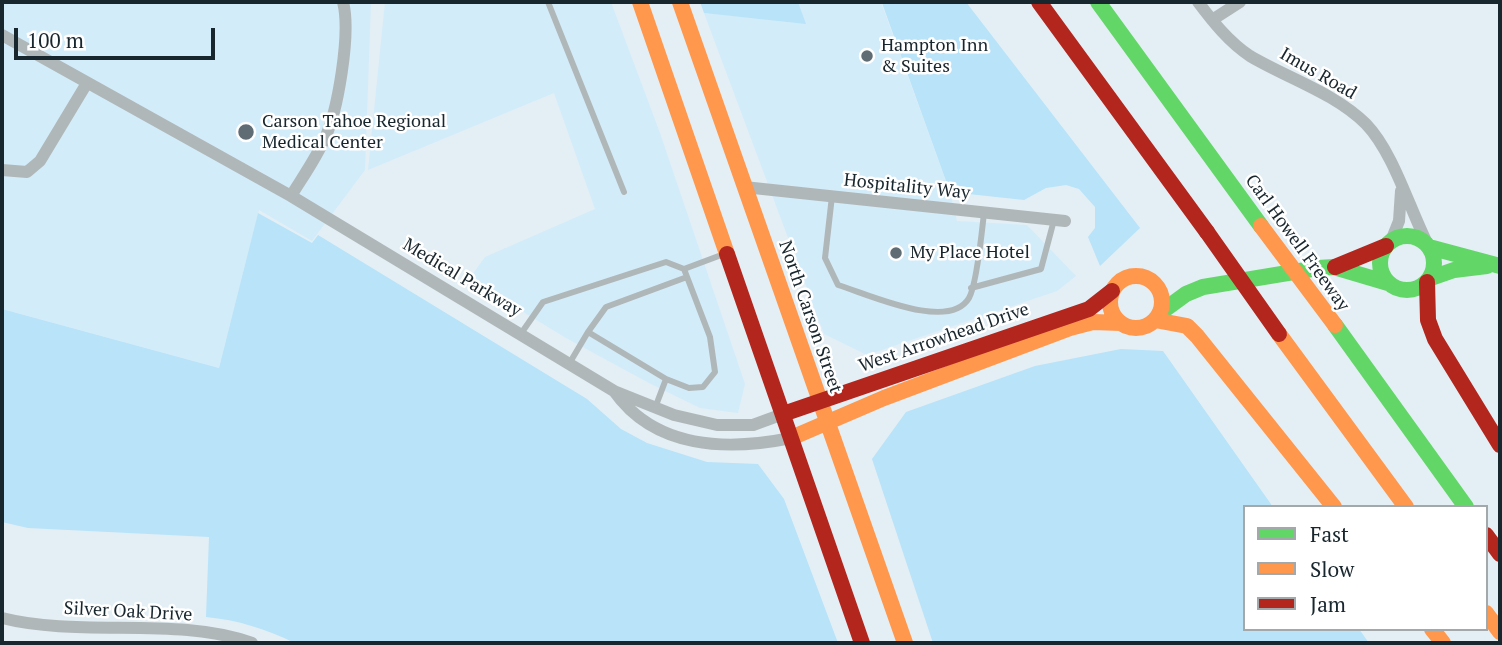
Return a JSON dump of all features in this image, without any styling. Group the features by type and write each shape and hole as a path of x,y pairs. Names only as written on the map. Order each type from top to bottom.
{"main road":[{"path":"640,2 862,643"},
{"name":"North Carson Street","path":"680,2 905,643"},
{"path":"1039,2 1405,505"},
{"name":"Carl Howell Freeway","path":"1098,2 1465,505"},
{"path":"1203,287 1153,281 1134,275 1121,280 1112,291 1112,312 1121,323 1141,327 1186,294 1203,287 1334,267 1403,236 1416,237 1428,245 1497,265"},
{"path":"1388,283 1380,264 1389,243"},
{"path":"1428,245 1435,263 1429,280 1428,320 1435,339 1500,445"},
{"path":"1334,267 1411,291 1454,270 1497,265"},
{"path":"1153,281 1163,300 1158,317"},
{"name":"West Arrowhead Drive","path":"783,414 1089,309 1112,291"},
{"path":"1158,317 1187,326 1197,336 1332,505"},
{"name":"West Arrowhead Drive","path":"791,438 1070,328 1093,322 1121,323"},
{"path":"1488,538 1500,554"},
{"path":"1488,616 1500,632"}],"street":[{"path":"291,197 325,139 338,97 342,62 343,2"},
{"name":"Imus Road","path":"1198,2 1212,20 1248,54 1339,104 1365,124 1392,164 1401,190 1428,245"},
{"path":"1212,20 1240,2"},
{"name":"Medical Parkway","path":"2,35 291,197 614,391 697,421 736,426 753,425 783,414"},
{"path":"2,170 27,172 40,161 87,83"},
{"name":"Hospitality Way","path":"744,187 1060,221"},
{"name":"Imus Road","path":"1389,243 1399,221 1401,190"},
{"name":"Medical Parkway","path":"614,391 632,415 647,425 701,443 733,447 791,438"},
{"name":"Silver Oak Drive","path":"2,618 43,625 166,637 222,635 252,643"}],"lane":[{"path":"548,2 624,192"},
{"path":"832,197 825,258 838,285 932,314 957,310 970,297 984,213"},
{"path":"971,288 1041,269 1060,221"},
{"path":"520,335 543,302 666,262 684,269 727,253"},
{"path":"589,332 666,379 689,388 703,387 715,372 710,337 684,269"},
{"path":"569,364 607,307 687,278"},
{"path":"655,408 666,379"}],"shaded area":[{"path":"2,2 371,2 365,170 312,241 259,210 219,368 2,309"},
{"path":"385,2 611,2 660,133 745,384 738,413 700,408 649,383 566,338 469,279 485,257 595,209 554,93 368,170"},
{"path":"700,2 798,2 806,24 704,13"},
{"path":"798,2 881,2 950,192 957,221 1027,225 1076,276 1057,291 867,355 824,334 704,13 805,23"},
{"path":"966,2 1140,228 1100,266 1088,237 1095,228 1095,207 1079,189 1066,185 1046,188 1024,200 950,192 882,3"},
{"path":"258,213 312,243 318,235 587,399 621,429 647,443 707,462 758,464 784,499 838,643 295,643 252,626 206,617 209,537 28,528 2,522 2,309 219,368"},
{"path":"1121,349 1163,351 1272,505 1243,505 1243,631 1360,631 1369,643 933,643 872,459 906,412 1035,366"}],"traffic: fast":[{"path":"1098,2 1261,226"},
{"path":"1407,236 1426,244 1434,263 1426,282 1407,290 1388,282 1380,263 1388,244 1407,236"},
{"path":"1429,247 1500,266"},
{"path":"1431,278 1454,270 1487,266"},
{"path":"1160,313 1186,294 1203,287 1318,268 1334,267 1388,283"},
{"path":"1335,325 1465,505"}],"traffic: slow":[{"path":"640,2 727,254"},
{"path":"680,2 905,643"},
{"path":"1261,226 1335,325"},
{"path":"1136,276 1146,278 1154,284 1160,292 1162,302 1160,312 1154,320 1146,326 1136,328 1126,326 1118,320 1112,312 1110,302 1112,292 1118,284 1126,278 1136,276"},
{"path":"1155,320 1187,326 1197,336 1332,505"},
{"path":"791,438 884,398 1070,328 1093,322 1121,323"},
{"path":"1279,334 1405,505"},
{"path":"1488,616 1500,632"},
{"path":"1434,631 1443,643"}],"traffic: jam":[{"path":"1039,2 1207,232"},
{"path":"1207,232 1279,334"},
{"path":"1335,267 1386,246"},
{"path":"727,254 862,643"},
{"path":"1427,282 1428,320 1435,339 1500,445"},
{"path":"783,414 1089,309 1112,291"},
{"path":"1488,538 1500,554"}],"place":[{"name":"Hampton Inn & Suites","path":"867,56"},
{"name":"Carson Tahoe Regional Medical Center","path":"246,132"},
{"name":"My Place Hotel","path":"896,253"}]}
